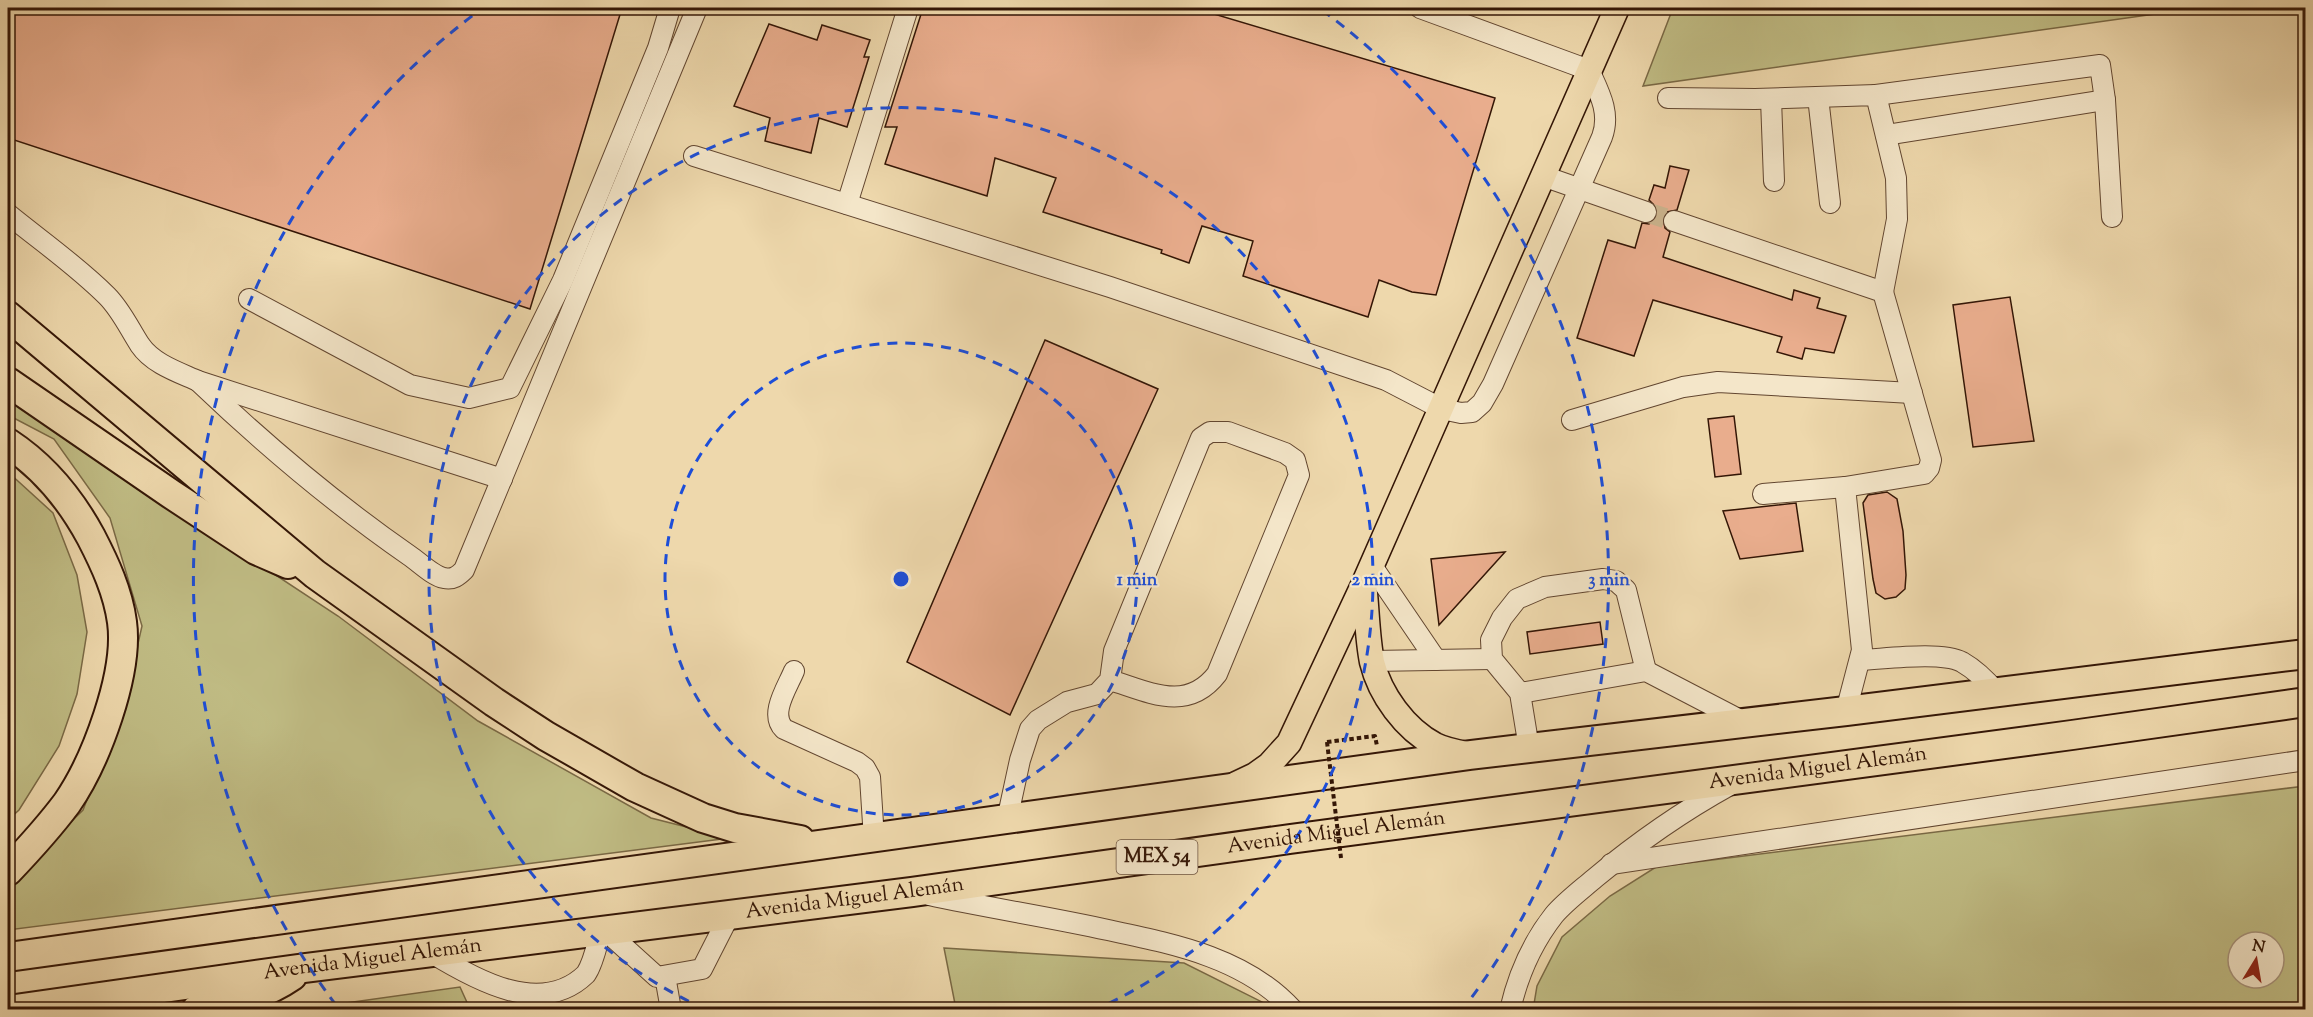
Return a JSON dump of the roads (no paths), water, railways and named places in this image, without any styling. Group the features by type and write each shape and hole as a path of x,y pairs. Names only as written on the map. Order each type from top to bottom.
{"highway":[{"path":"8,316 315,574 503,708 555,742 672,806 735,828 835,844"},
{"path":"8,382 256,550 315,574"},
{"path":"8,443 36,465 62,492 81,519 114,586 122,624 121,661 113,699 97,745 68,801 36,842 8,871"},
{"path":"8,957 1470,755 2232,665 2306,652"},
{"name":"Avenida Miguel Alemán","path":"8,1010 304,968 912,892 1290,838 1739,780 2306,702"},
{"path":"196,1010 244,1000 267,991 304,968"}],"main road":[{"path":"1215,792 1256,775 1289,743 1442,409 1617,8"},
{"path":"1368,574 1372,661 1386,696 1410,726 1436,746 1470,755"}],"street":[{"path":"249,299 410,385 469,398 510,388 563,280 658,48 670,8"},
{"path":"198,381 285,459 378,532 442,578 453,578 464,570 697,8"},
{"path":"847,204 908,8"},
{"path":"694,156 1110,287 1386,380 1442,409 1461,413 1472,412 1482,403 1494,384 1602,137 1607,120 1601,96 1589,70 1420,8"},
{"path":"1668,98 1771,99 1876,95 2100,65 2105,100 2112,217"},
{"path":"1763,494 1845,487 1924,474 1929,468 1931,460 1883,292 1897,219 1896,178 1876,95"},
{"path":"1818,97 1830,202"},
{"path":"1771,99 1774,181"},
{"path":"1886,135 2105,100"},
{"path":"1543,176 1646,212"},
{"path":"8,214 76,265 110,298 125,318 141,347 152,358 173,370 198,381 502,479"},
{"path":"1674,221 1883,292"},
{"path":"1572,420 1683,387 1718,382 1912,393"},
{"path":"1007,820 1020,760 1030,729 1038,720 1066,702 1097,694 1110,680 1114,651 1201,438 1210,432 1228,432 1285,453 1295,460 1299,475 1217,674 1209,685 1190,695 1168,697 1110,680"},
{"path":"1845,487 1861,642 1860,660 1846,711"},
{"path":"1368,574 1437,660"},
{"path":"1529,748 1520,693 1492,660 1491,640 1502,618 1517,600 1545,587 1609,579 1626,590 1646,671"},
{"path":"1860,660 1946,657 1960,661 1975,670 1997,693"},
{"path":"1372,661 1492,660"},
{"path":"794,671 777,713 779,724 784,729 857,762 865,768 870,777 874,839"},
{"path":"1520,693 1646,671 1746,723"},
{"path":"1611,864 2306,760"},
{"path":"1510,1010 1521,973 1535,944 1555,914 1611,864 1673,819 1739,780"},
{"path":"912,892 1182,945 1239,968 1282,997 1293,1010"},
{"path":"430,952 493,993 531,1006 549,1007 565,996 587,973 603,930 657,977 665,976 702,969 730,914"},
{"path":"665,976 671,1010"}],"tunnel":[{"path":"1646,212 1674,221"}]}
